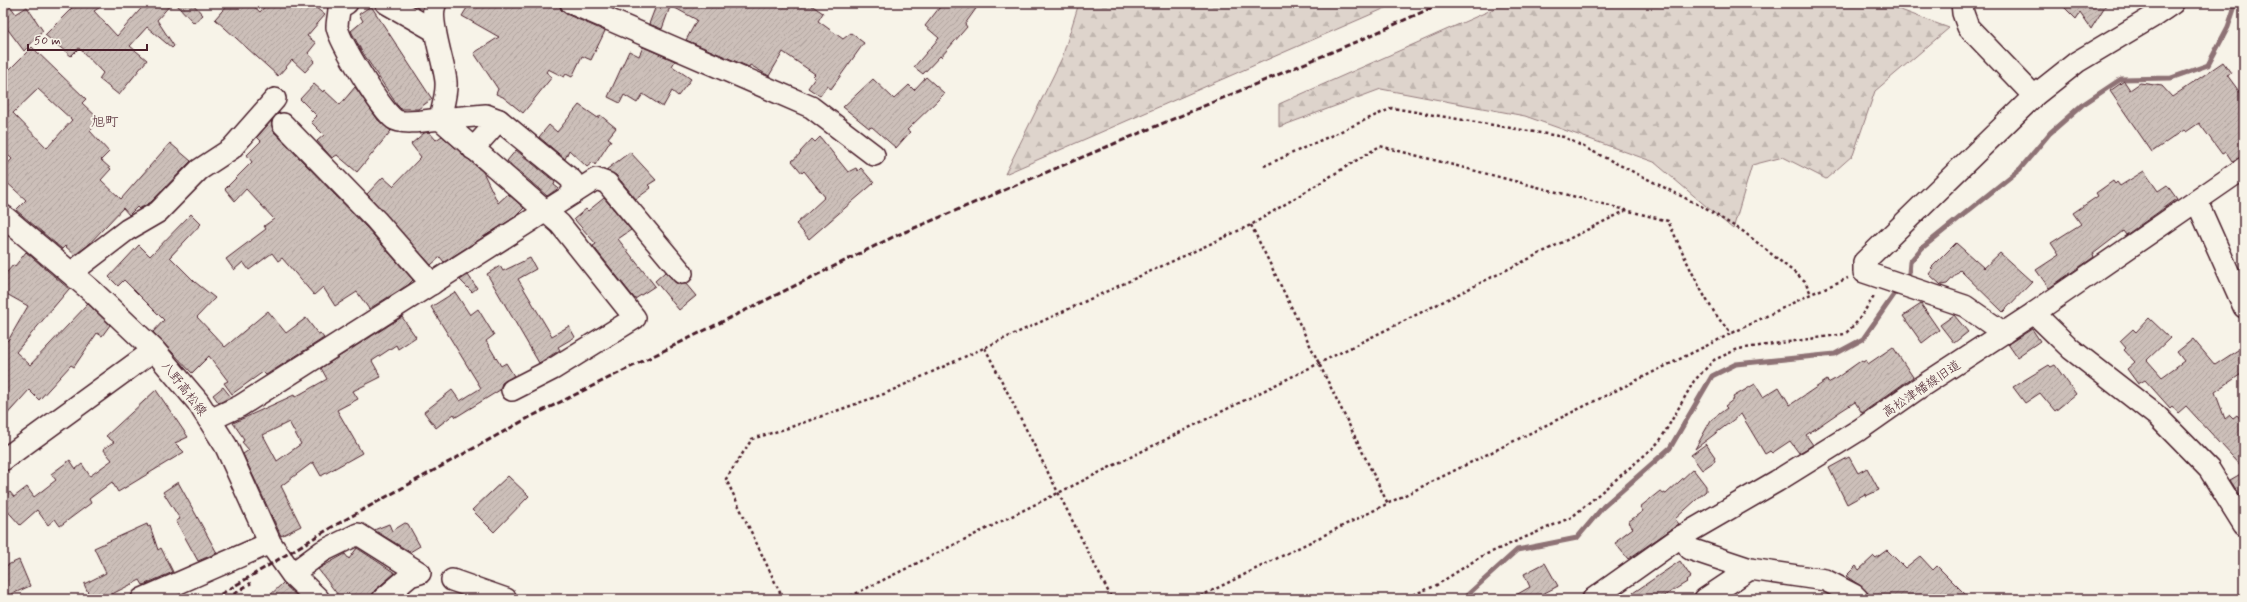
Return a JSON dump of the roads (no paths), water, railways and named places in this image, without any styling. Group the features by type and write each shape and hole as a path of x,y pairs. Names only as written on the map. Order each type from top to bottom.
{"main road":[{"name":"八野高松線","path":"3,216 71,273 154,350 198,402 226,446 270,543 292,574 318,599"}],"street":[{"path":"347,3 339,8 337,27 347,50 383,106 395,120 440,120 486,115 499,120 572,180 574,192"},
{"path":"386,3 435,31"},
{"path":"436,3 434,7 435,31 446,83 440,120"},
{"path":"571,3 811,107 874,155"},
{"path":"1962,3 1963,13 1968,27 2034,96"},
{"path":"2004,333 1965,306 1864,272 1864,262 2034,96 2077,62 2173,3"},
{"path":"71,273 127,230 158,212 199,170 231,149 275,99"},
{"path":"440,120 543,211 560,224 635,318 553,369 512,390"},
{"path":"473,149 499,120"},
{"path":"283,124 376,220 432,284"},
{"name":"高松津幡線旧道","path":"1593,599 1682,536 1777,481 1853,434 2034,313 2244,168"},
{"path":"210,420 240,406 432,284 543,211 596,179 607,183 682,273"},
{"path":"2196,202 2244,307"},
{"path":"2034,313 2071,350 2157,416 2209,469 2244,525"},
{"path":"3,460 154,350"},
{"path":"292,574 323,551 358,534 420,573 410,576 383,599"},
{"path":"1682,536 1690,549 1750,569 1825,580 1854,595 1858,599"},
{"path":"142,599 270,543"},
{"path":"1705,599 1750,569"},
{"path":"452,580 506,599"}],"waterway":[{"path":"1904,281 1909,273 1910,262 1922,248 2020,169 2050,133 2082,105 2121,79 2171,78 2208,65 2228,27 2236,3"},
{"path":"1463,599 1517,550 1577,538 1603,507 1670,448 1712,376 1736,364 1835,354 1863,339 1898,289"}],"railway":[{"path":"213,599 332,527 530,417 893,237 1365,38 1442,3"},
{"path":"226,599 251,583"}],"district":[{"name":"旭町","path":"105,121"}]}
